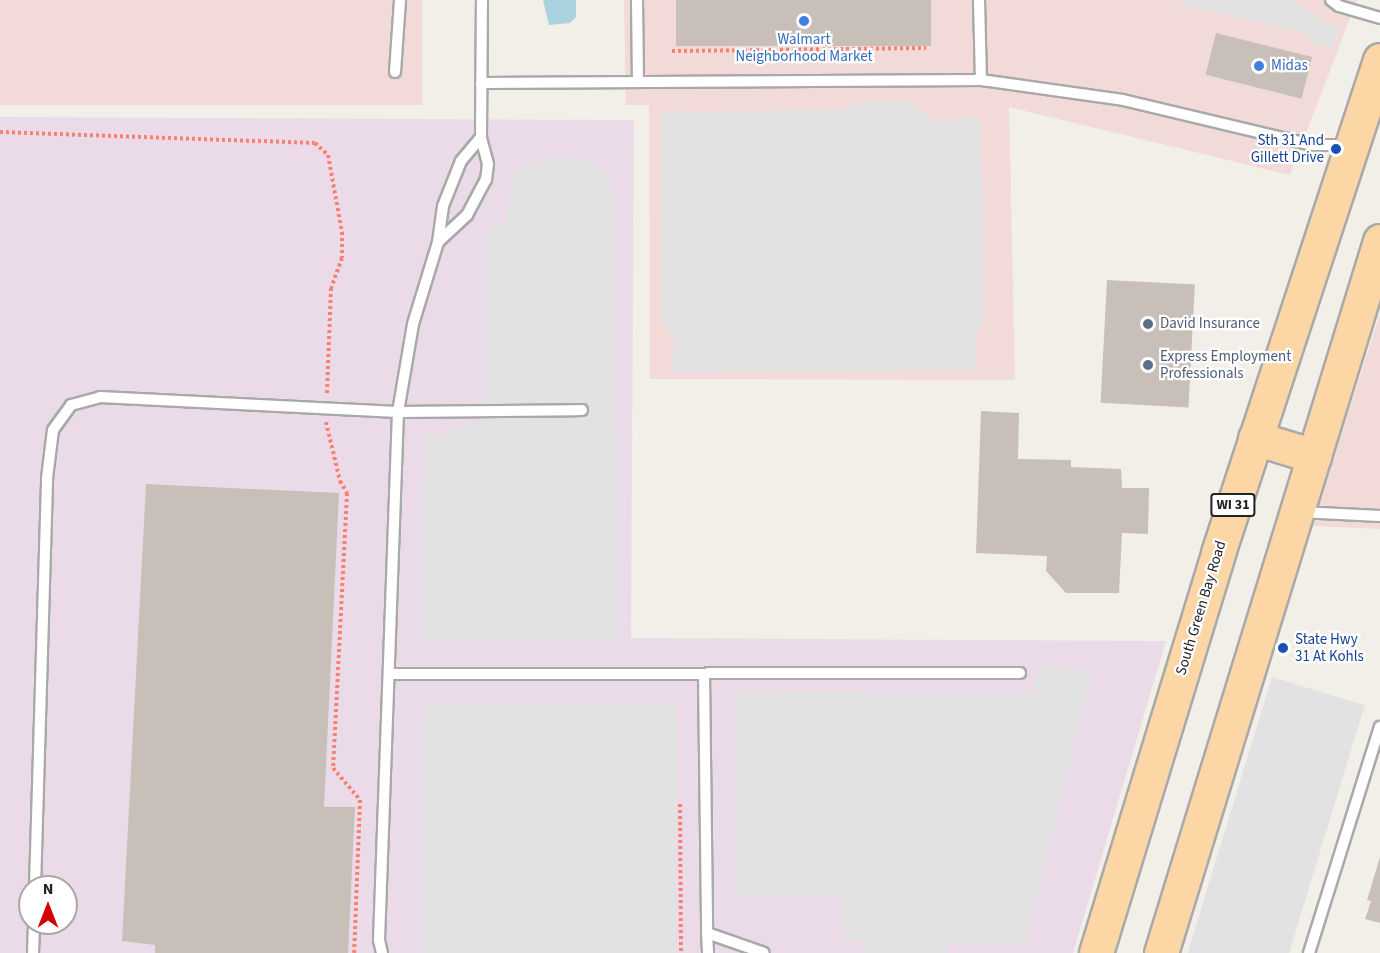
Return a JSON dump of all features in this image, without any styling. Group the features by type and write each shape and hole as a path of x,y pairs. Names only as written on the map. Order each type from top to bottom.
{"main road":[{"name":"South Green Bay Road","path":"1096,953 1255,438 1380,60"},
{"path":"1161,953 1380,241"},
{"path":"1255,438 1314,456"}],"lane":[{"path":"395,72 400,0"},
{"path":"438,242 467,215 486,180 488,164 481,137 482,0"},
{"path":"637,0 638,82"},
{"path":"979,0 981,80"},
{"path":"1331,0 1339,6 1380,18"},
{"path":"481,83 981,80 1123,100 1312,145 1351,145"},
{"path":"382,953 379,940 398,412 412,324 438,242 450,182 481,137"},
{"path":"35,875 47,478 53,430 71,405 100,397 398,412 582,410"},
{"path":"1297,512 1380,516"},
{"path":"390,674 1020,673"},
{"path":"704,674 708,953"},
{"path":"1309,953 1380,727"},
{"path":"708,933 765,953"},
{"path":"33,953 34,935"}],"path":[{"path":"672,51 926,48"},
{"path":"0,132 300,140 315,144 328,154 342,232 342,258 331,288 326,428 340,482 347,493 333,768 360,800 354,953"},
{"path":"680,804 681,953"}],"shaded area":[{"path":"0,0 422,0 422,105 0,105"},
{"path":"624,0 1357,0 1290,175 1009,107 1015,380 650,379 649,105 626,105"},
{"path":"1181,0 1293,0 1324,23 1341,29 1332,48 1314,43 1306,33 1180,4"},
{"path":"904,100 933,120 981,118 985,315 975,337 976,370 672,373 674,340 662,321 662,112 837,110 867,101"},
{"path":"0,117 634,120 631,638 1166,641 1073,953 0,953"},
{"path":"556,157 576,157 603,170 615,191 618,641 422,640 424,434 442,435 466,424 486,423 486,227 507,227 511,176 526,166"},
{"path":"1380,314 1380,529 1313,526 1321,496"},
{"path":"1041,667 1092,670 1025,946 946,942 946,953 865,953 864,940 844,940 843,898 736,896 735,691 1030,694"},
{"path":"1272,677 1365,705 1289,953 1188,953"},
{"path":"423,705 676,705 676,953 423,953"}],"water":[{"path":"543,0 576,0 576,17 570,23 549,25"}],"building":[{"name":"Walmart Neighborhood Market","path":"676,0 931,0 931,46 676,46"},
{"name":"Midas","path":"1216,33 1312,57 1302,99 1206,75"},
{"path":"1107,280 1195,285 1188,407 1101,403"},
{"path":"981,411 1019,413 1018,459 1071,460 1071,467 1121,469 1122,488 1149,488 1148,534 1122,533 1119,593 1066,593 1046,571 1047,556 976,553"},
{"path":"146,484 339,493 324,807 355,807 348,953 155,953 155,945 122,941"},
{"path":"1380,857 1380,923 1365,919 1371,901 1367,900"}],"place":[{"name":"Walmart Neighborhood Market","path":"804,21"},
{"name":"Midas","path":"1259,66"},
{"name":"Sth 31 And Gillett Drive","path":"1336,149"},
{"name":"David Insurance","path":"1148,324"},
{"name":"Express Employment Professionals","path":"1148,365"},
{"name":"State Hwy 31 At Kohls","path":"1283,648"}]}
